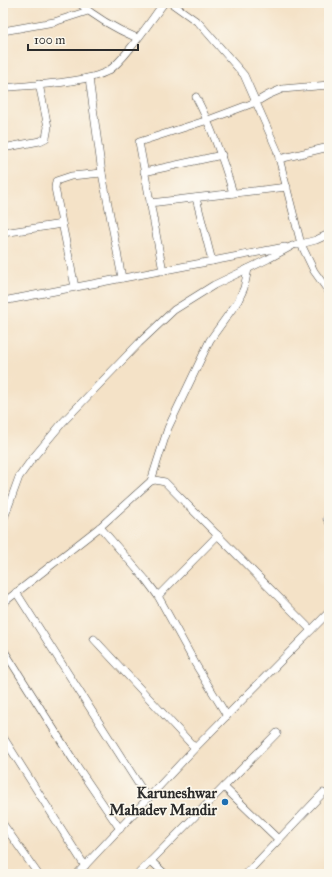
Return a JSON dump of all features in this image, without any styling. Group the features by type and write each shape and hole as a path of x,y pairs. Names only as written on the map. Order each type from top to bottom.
{"street":[{"path":"79,3 88,11 120,31 137,38"},
{"path":"3,88 88,78 108,70 127,52 164,3"},
{"path":"172,3 199,23 244,76 279,159 301,244 314,271 329,292"},
{"path":"182,9 188,3"},
{"path":"3,31 54,22 88,11"},
{"path":"88,78 102,173 122,278"},
{"path":"3,148 40,141 46,138 48,127 39,84"},
{"path":"163,270 139,142 208,120 256,102 268,94 282,89 329,85"},
{"path":"196,97 208,120 222,155 233,193"},
{"path":"279,159 329,147"},
{"path":"144,172 222,155"},
{"path":"75,287 55,188 56,182 71,176 102,173"},
{"path":"150,204 287,187"},
{"path":"196,198 212,261"},
{"path":"3,233 62,224"},
{"path":"3,301 292,246 316,240 329,234"},
{"path":"3,521 19,477 32,459 63,422 139,343 174,310 214,284 248,269 292,246"},
{"path":"3,602 100,527 151,481 168,428 210,340 238,301 244,288 248,269"},
{"path":"151,481 155,480 164,482 311,630"},
{"path":"100,527 158,596 196,665 227,716"},
{"path":"158,596 218,535"},
{"path":"16,592 148,799"},
{"path":"77,874 195,748 329,612"},
{"path":"94,639 195,748"},
{"path":"3,649 77,766 120,829"},
{"path":"138,874 277,733"},
{"path":"3,737 85,866"},
{"path":"224,787 278,840"},
{"path":"246,874 323,793"},
{"path":"3,824 38,874"},
{"path":"151,861 165,874"}],"place":[{"name":"Karuneshwar Mahadev Mandir","path":"225,802"}]}
